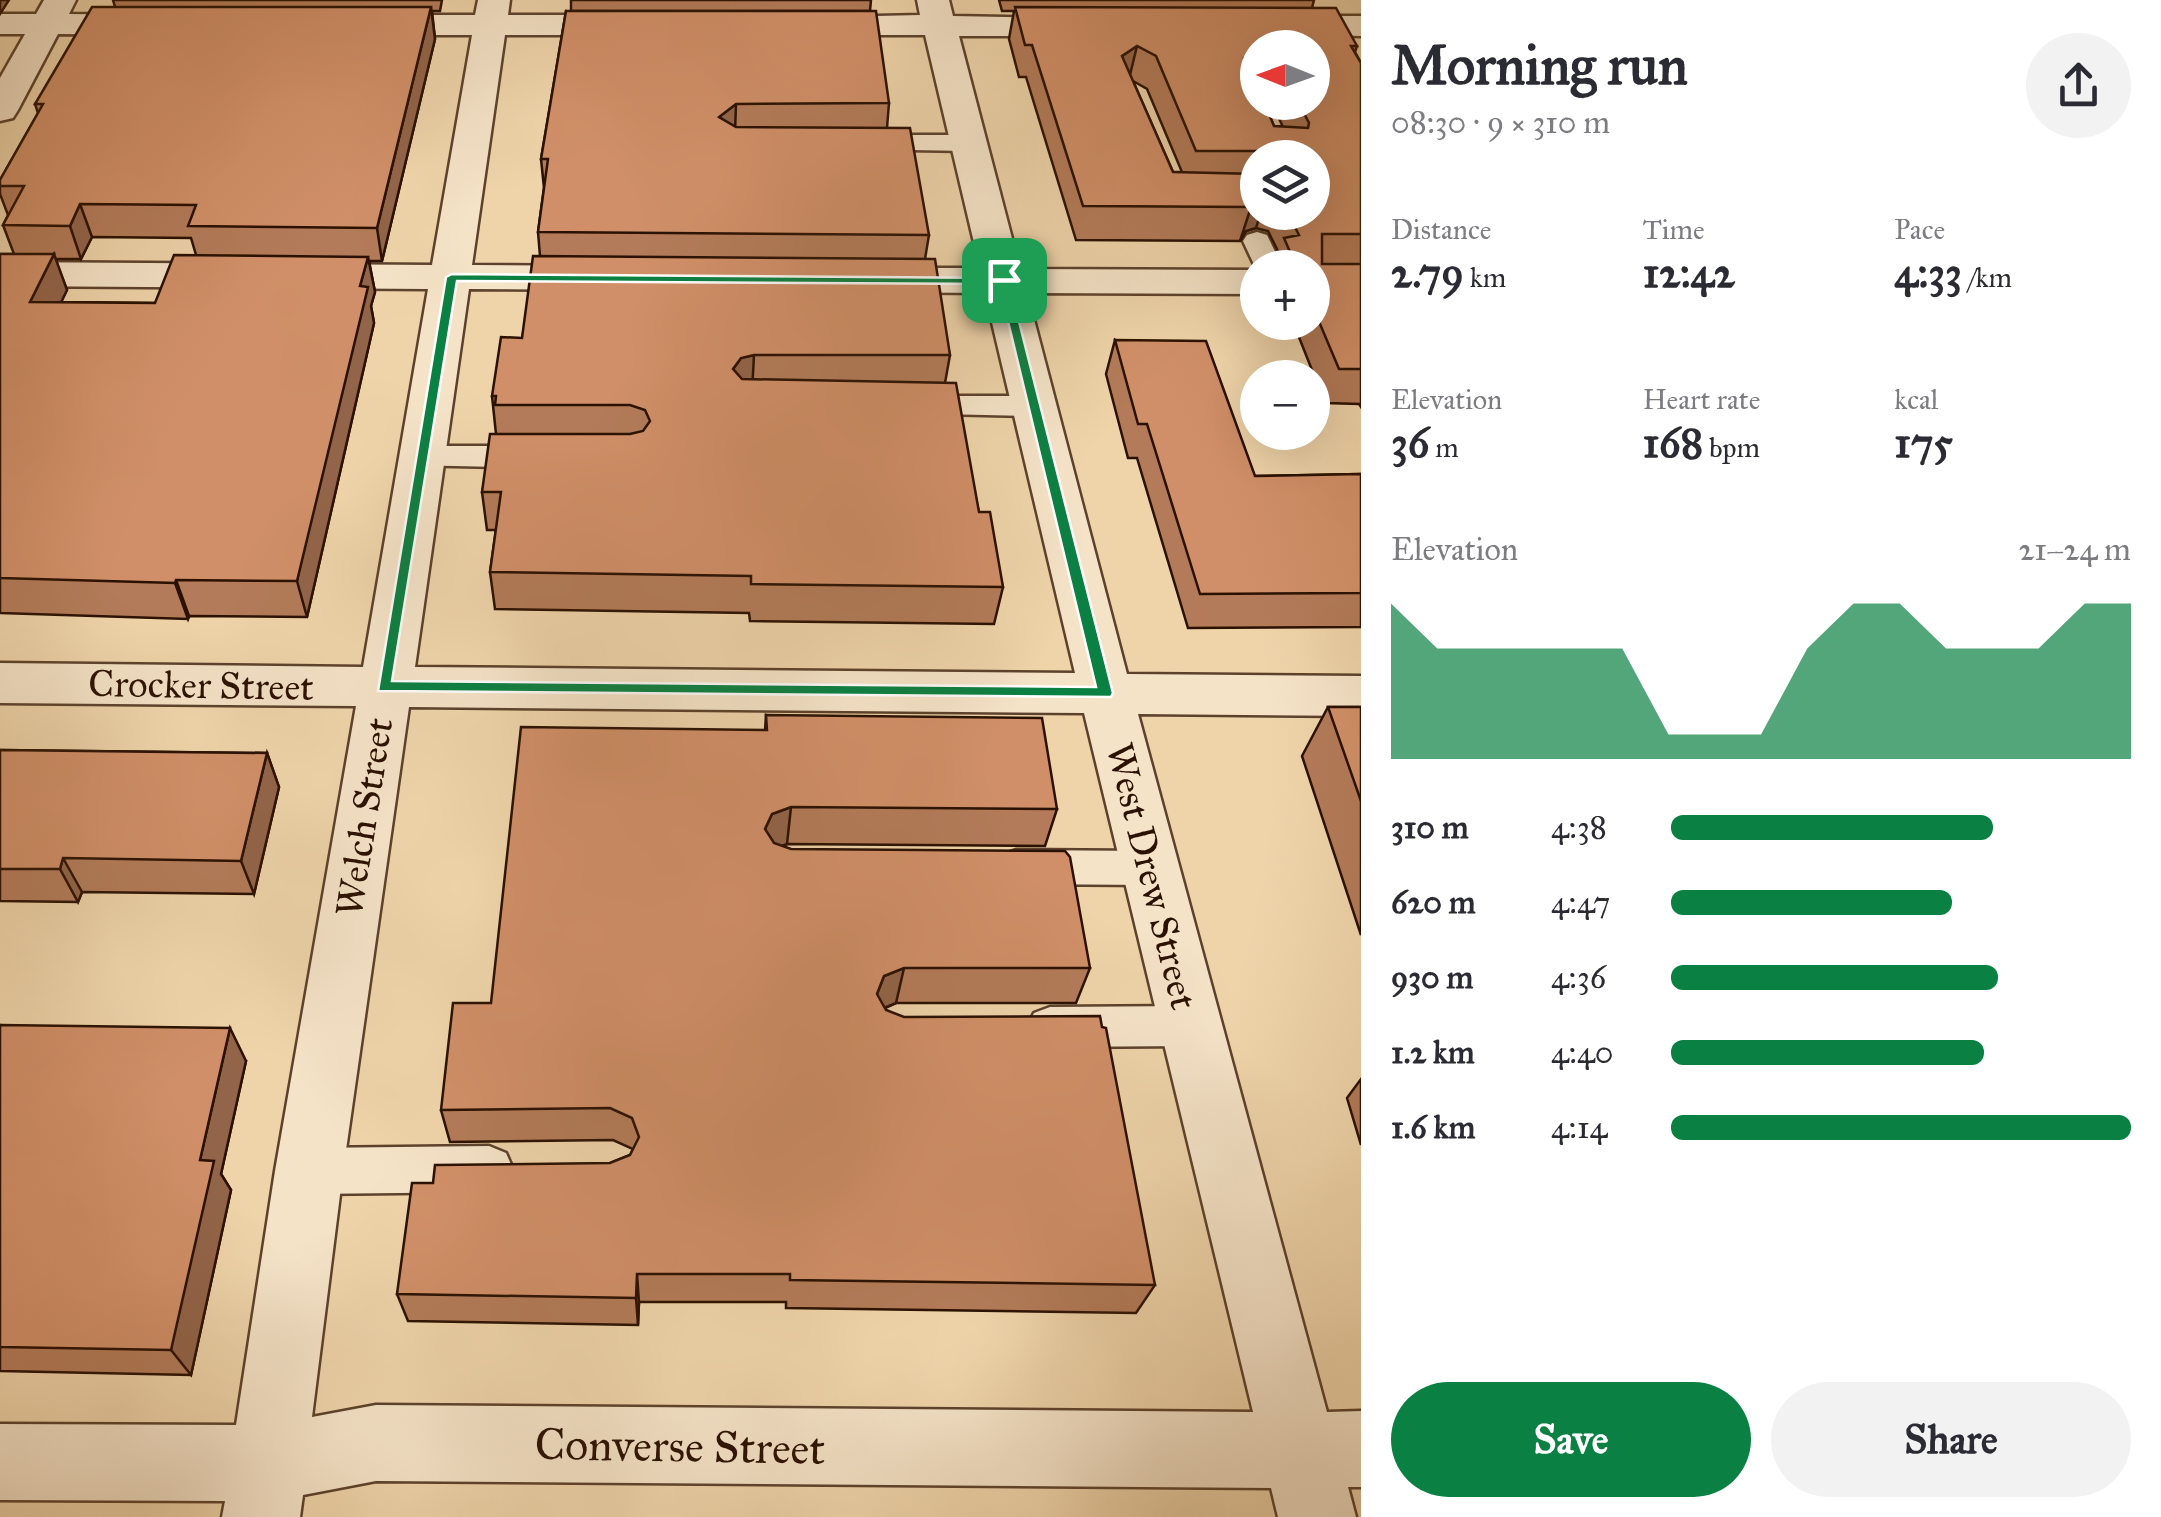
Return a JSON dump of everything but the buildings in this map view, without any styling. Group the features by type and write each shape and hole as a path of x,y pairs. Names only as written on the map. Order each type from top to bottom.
{"street":[{"path":"0,24 54,12 186,24"},
{"path":"0,110 54,12"},
{"path":"324,25 491,12 666,25"},
{"name":"Welch Street","path":"265,1490 309,1171 491,12"},
{"path":"764,26 937,13 1112,26"},
{"name":"West Drew Street","path":"937,13 1190,1026 1326,1473"},
{"path":"1246,26 1361,26"},
{"path":"0,274 649,278"},
{"path":"826,279 1240,282"},
{"name":"Crocker Street","path":"0,683 1361,696"},
{"name":"Converse Street","path":"0,1462 265,1490 376,1442 1326,1473"}],"lane":[{"path":"832,144 969,143"},
{"path":"883,406 1033,406"},
{"path":"421,457 574,457"},
{"path":"978,866 1150,868"},
{"path":"1014,1027 1190,1026"},
{"path":"309,1171 537,1168"}],"route":[{"path":"452,277 1004,280 1105,693 384,686 452,277"}]}
